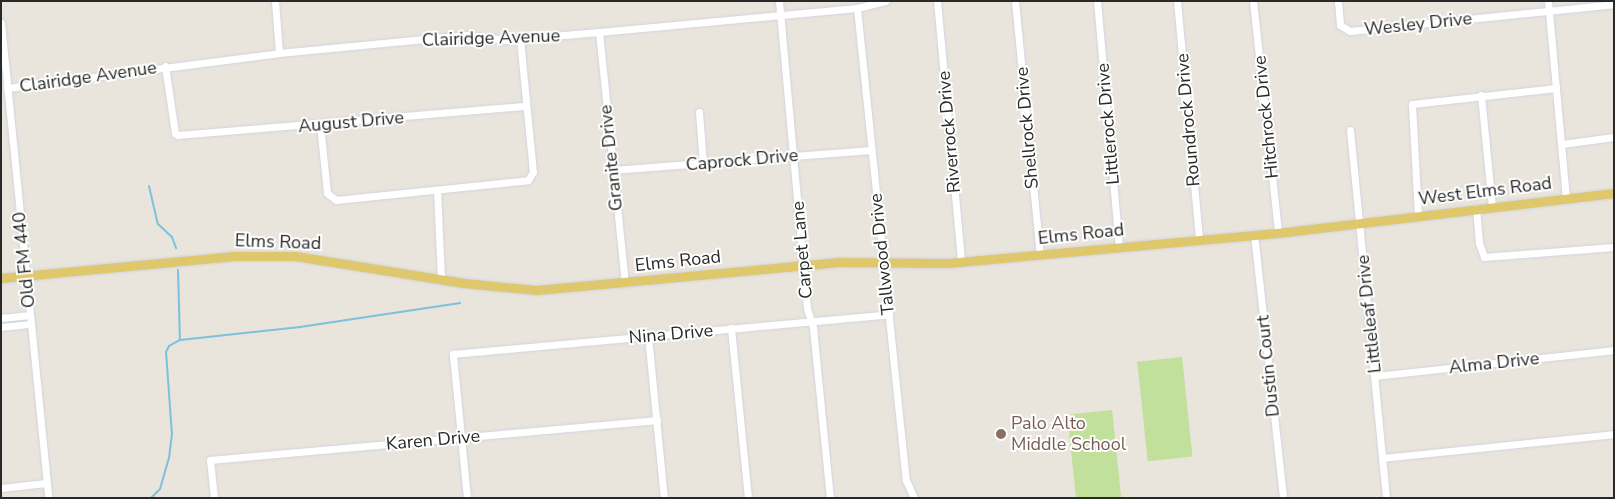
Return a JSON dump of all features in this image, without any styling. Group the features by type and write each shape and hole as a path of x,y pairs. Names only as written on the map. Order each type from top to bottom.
{"main road":[{"name":"West Elms Road","path":"1359,223 1614,193"},
{"name":"Elms Road","path":"1,278 232,256 296,256 441,279 537,290 862,261 884,265 961,262 1359,223"}],"street":[{"path":"275,1 279,53"},
{"name":"Carpet Lane","path":"779,1 802,265 807,308 811,321 830,498"},
{"name":"Clairidge Avenue","path":"7,88 165,66 279,53 466,35 520,39 857,8 885,1"},
{"name":"Riverrock Drive","path":"937,1 961,262"},
{"name":"Shellrock Drive","path":"1015,1 1040,255"},
{"name":"Littlerock Drive","path":"1097,1 1119,247"},
{"name":"Roundrock Drive","path":"1177,1 1199,239"},
{"name":"Hitchrock Drive","path":"1253,1 1278,232"},
{"name":"Wesley Drive","path":"1338,1 1342,29 1350,31 1614,4"},
{"path":"1548,1 1566,198"},
{"name":"Tallwood Drive","path":"857,8 906,480 914,498"},
{"name":"Old FM 440","path":"1,23 48,498"},
{"name":"Granite Drive","path":"599,32 625,283"},
{"path":"320,125 328,196 336,200 529,179 533,172 520,39"},
{"name":"August Drive","path":"165,66 176,135 320,125 526,106"},
{"path":"1418,216 1412,104 1556,88"},
{"path":"1481,95 1492,206"},
{"path":"699,112 703,164"},
{"name":"Littleleaf Drive","path":"1350,130 1386,498"},
{"path":"1562,144 1614,137"},
{"name":"Caprock Drive","path":"612,170 871,150"},
{"path":"437,190 441,279"},
{"path":"1476,208 1479,243 1484,257 1614,247"},
{"name":"Dustin Court","path":"1254,234 1283,498"},
{"name":"Nina Drive","path":"461,438 452,354 889,314"},
{"path":"1,318 30,315"},
{"path":"1,328 31,324"},
{"path":"731,328 748,498"},
{"path":"648,336 664,498"},
{"name":"Alma Drive","path":"1375,376 1614,350"},
{"name":"Karen Drive","path":"214,498 210,460 657,420"},
{"path":"1382,458 1614,434"},
{"path":"461,438 467,498"},
{"path":"1,488 46,483"}],"green space":[{"path":"1182,357 1192,456 1148,461 1137,362"},
{"path":"1112,410 1121,498 1076,498 1067,415"}],"waterway":[{"path":"149,186 158,224 172,237 176,248"},
{"path":"178,270 180,340"},
{"path":"151,498 160,489 169,458 172,435 166,352 169,346 180,340 300,327 460,303"}],"place":[{"name":"Palo Alto Middle School","path":"1001,434"}]}
